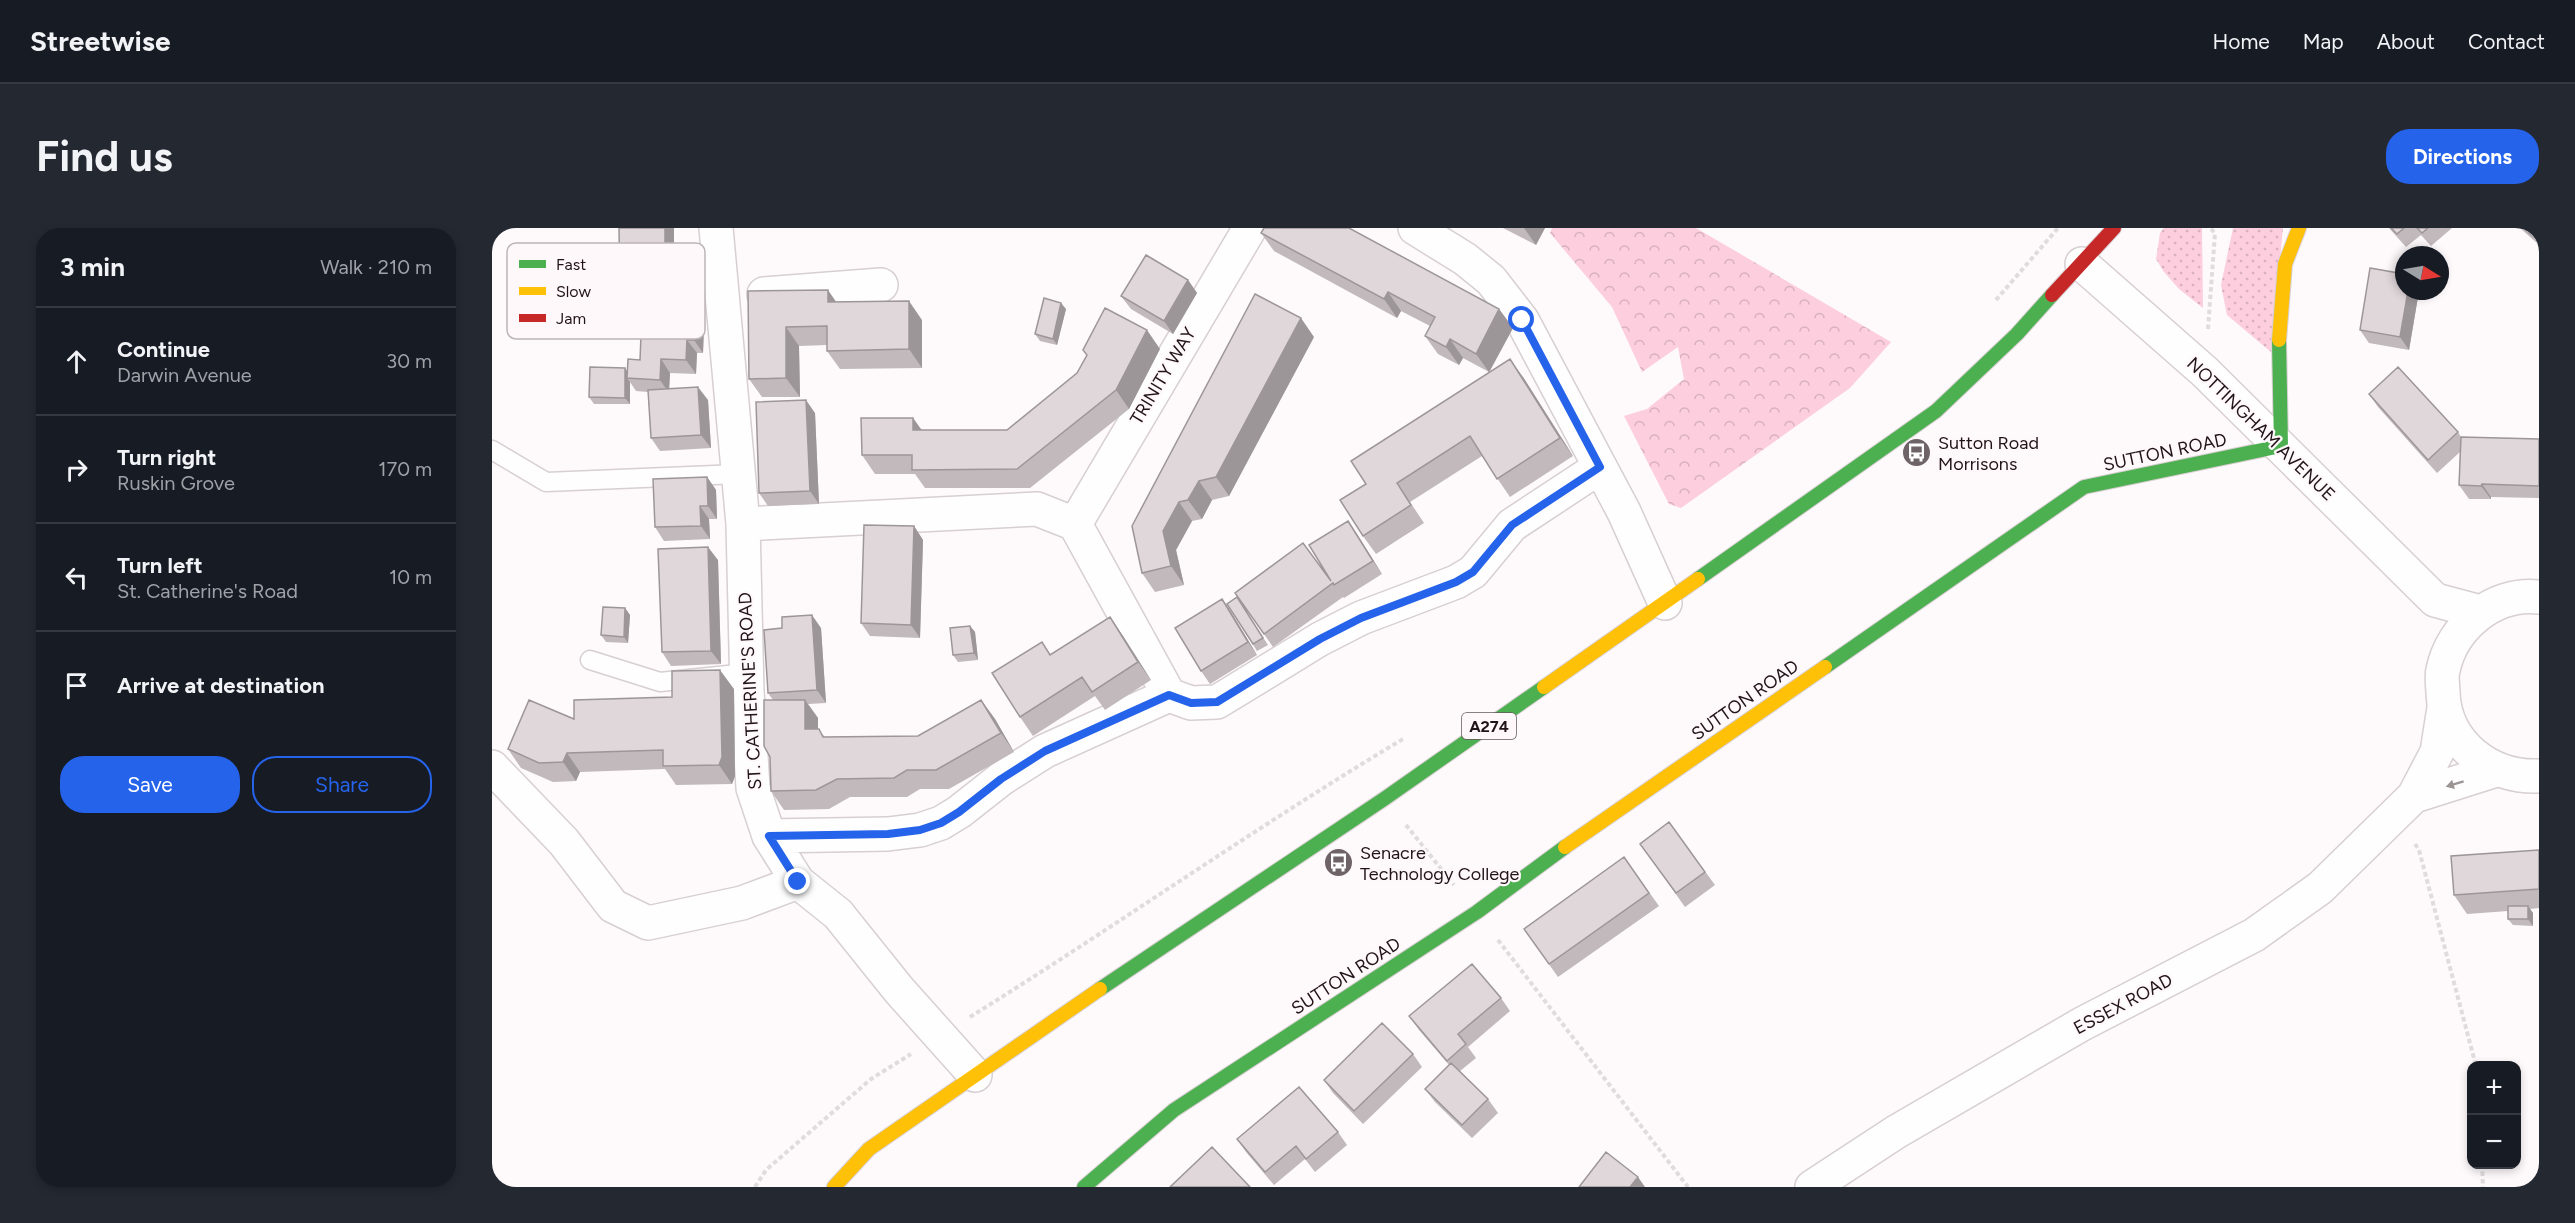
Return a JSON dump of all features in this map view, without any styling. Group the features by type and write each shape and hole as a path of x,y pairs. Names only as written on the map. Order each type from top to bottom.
{"street":[{"name":"ST. CATHERINE'S ROAD","path":"716,228 743,525 753,788 769,836 798,882 838,914 899,990 975,1075"},
{"name":"TRINITY WAY","path":"1075,524 1250,228"},
{"path":"1415,228 1466,259 1491,280 1522,320 1624,512 1665,603"},
{"name":"A274","path":"834,1187 869,1149 1384,799 1936,411 2017,334 2114,228"},
{"path":"2281,446 2279,337 2284,274 2285,264 2299,228"},
{"name":"NOTTINGHAM AVENUE","path":"2082,264 2205,372 2435,600"},
{"path":"724,297 882,285"},
{"name":"SUTTON ROAD","path":"1084,1187 1174,1110 1477,912 1561,850 2084,487 2281,446"},
{"path":"743,525 1037,509 1075,524 1169,695 1191,703 1217,702 1320,639 1361,618 1456,582 1473,572 1512,525 1600,467"},
{"path":"2442,672 2455,638 2480,612 2503,600 2528,596 2539,597"},
{"path":"2480,612 2435,600 2444,708 2455,734 2473,755 2496,770 2522,777 2539,776"},
{"path":"769,836 888,834 920,830 941,823 1001,779 1045,751 1169,695"},
{"name":"ESSEX ROAD","path":"1812,1187 1896,1132 2082,1024 2254,935 2320,888 2405,805 2436,752 2444,708"},
{"path":"492,767 564,842 613,906 648,922 742,903 798,882"},
{"name":"ESSEX ROAD","path":"2405,805 2496,770"}],"lane":[{"path":"492,450 546,482 739,474"},
{"path":"590,660 660,682 747,673"}],"path":[{"path":"1989,308 2058,228"},
{"path":"2205,372 2215,233 2210,228"},
{"path":"755,1187 766,1170 871,1079 1072,953 1318,790 1407,737"},
{"path":"1384,799 1477,912 1688,1187"},
{"path":"2405,805 2475,1061"},
{"path":"2482,1169 2483,1187"}],"green space":[{"path":"1552,228 1696,228 1891,342 1850,388 1681,508 1669,504 1624,416 1647,409 1684,379 1678,347 1642,372 1612,307 1550,233"},
{"path":"2164,228 2202,228 2203,308 2179,289 2156,259 2160,233"},
{"path":"2233,228 2283,228 2271,352 2227,315 2221,285"}],"building":[{"path":"619,228 665,228 665,243 619,243"},
{"path":"1264,228 1349,228 1499,309 1476,354 1450,339 1446,347 1425,336 1435,317 1388,292 1384,299 1261,233"},
{"path":"2391,228 2404,228 2397,234"},
{"path":"2417,228 2428,228 2422,233"},
{"path":"2523,228 2539,228 2539,231 2534,237"},
{"path":"1146,255 1188,280 1164,321 1121,296"},
{"path":"2370,268 2395,272 2395,300 2406,300 2400,337 2360,330"},
{"path":"828,290 828,302 909,301 909,349 827,351 827,326 786,327 786,378 749,379 748,291"},
{"path":"1255,294 1301,318 1216,477 1199,481 1188,500 1179,502 1163,531 1171,566 1142,573 1132,526"},
{"path":"1044,298 1061,303 1053,339 1035,334"},
{"path":"1105,308 1147,330 1116,390 1017,469 912,470 912,455 862,455 861,418 913,418 913,430 1007,430 1077,373 1087,355 1083,350"},
{"path":"641,339 694,339 687,340 686,360 661,359 660,380 627,378 628,359 640,360"},
{"path":"1510,359 1560,438 1497,479 1470,436 1397,483 1411,505 1363,536 1340,500 1366,484 1351,461"},
{"path":"590,367 625,368 625,398 589,397"},
{"path":"2398,367 2458,432 2428,460 2369,394"},
{"path":"698,387 701,435 651,438 648,390"},
{"path":"806,400 810,491 759,493 756,402"},
{"path":"2461,437 2539,439 2539,486 2459,485"},
{"path":"707,477 708,506 700,506 701,526 655,527 653,479"},
{"path":"1348,521 1373,561 1334,585 1333,583 1264,634 1235,593 1303,543 1331,581 1309,545"},
{"path":"864,525 914,526 911,625 861,623"},
{"path":"708,547 711,651 662,652 658,549"},
{"path":"1237,597 1263,638 1253,644 1227,604"},
{"path":"1222,599 1248,642 1201,671 1175,628"},
{"path":"603,607 625,608 624,637 601,635"},
{"path":"812,615 817,690 768,693 764,630 782,628 782,617"},
{"path":"1110,617 1138,662 1092,692 1082,677 1020,717 992,673 1042,642 1050,655"},
{"path":"970,626 974,653 953,655 950,628"},
{"path":"720,670 722,757 719,765 663,766 663,750 567,753 563,762 539,763 508,749 529,700 574,719 574,700 672,697 672,671"},
{"path":"764,700 805,700 805,729 819,729 823,737 918,736 981,700 1001,733 936,770 907,770 894,778 837,779 816,790 771,791 770,757 764,746"},
{"path":"1669,822 1705,872 1676,893 1640,844"},
{"path":"2539,850 2539,889 2454,895 2451,856"},
{"path":"1624,857 1649,893 1549,964 1524,929"},
{"path":"2508,906 2528,906 2528,919 2508,919"},
{"path":"1472,964 1501,998 1458,1034 1466,1044 1447,1061 1409,1016"},
{"path":"1382,1023 1413,1054 1354,1111 1324,1080"},
{"path":"1451,1063 1488,1099 1462,1125 1425,1089"},
{"path":"1299,1087 1338,1132 1306,1159 1296,1146 1265,1172 1237,1139"},
{"path":"1212,1147 1250,1187 1170,1187"},
{"path":"1606,1152 1638,1177 1630,1187 1579,1187"}],"traffic: fast":[{"path":"1698,579 1936,411 2017,334 2052,295"},
{"path":"1825,667 2084,487 2281,446 2279,340"},
{"path":"1100,989 1384,799 1544,687"},
{"path":"1084,1187 1174,1110 1477,912 1565,847"}],"traffic: slow":[{"path":"2279,340 2285,264 2299,228"},
{"path":"1544,687 1698,579"},
{"path":"1565,847 1825,667"},
{"path":"834,1187 869,1149 1100,989"}],"traffic: jam":[{"path":"2052,295 2114,228"}],"place":[{"name":"Sutton Road Morrisons","path":"1917,453"},
{"name":"Senacre Technology College","path":"1339,863"}],"route":[{"path":"798,882 769,836 888,834 920,830 941,823 1001,779 1045,751 1169,695 1191,703 1217,702 1320,639 1361,618 1456,582 1473,572 1512,525 1600,467 1522,320"}]}
